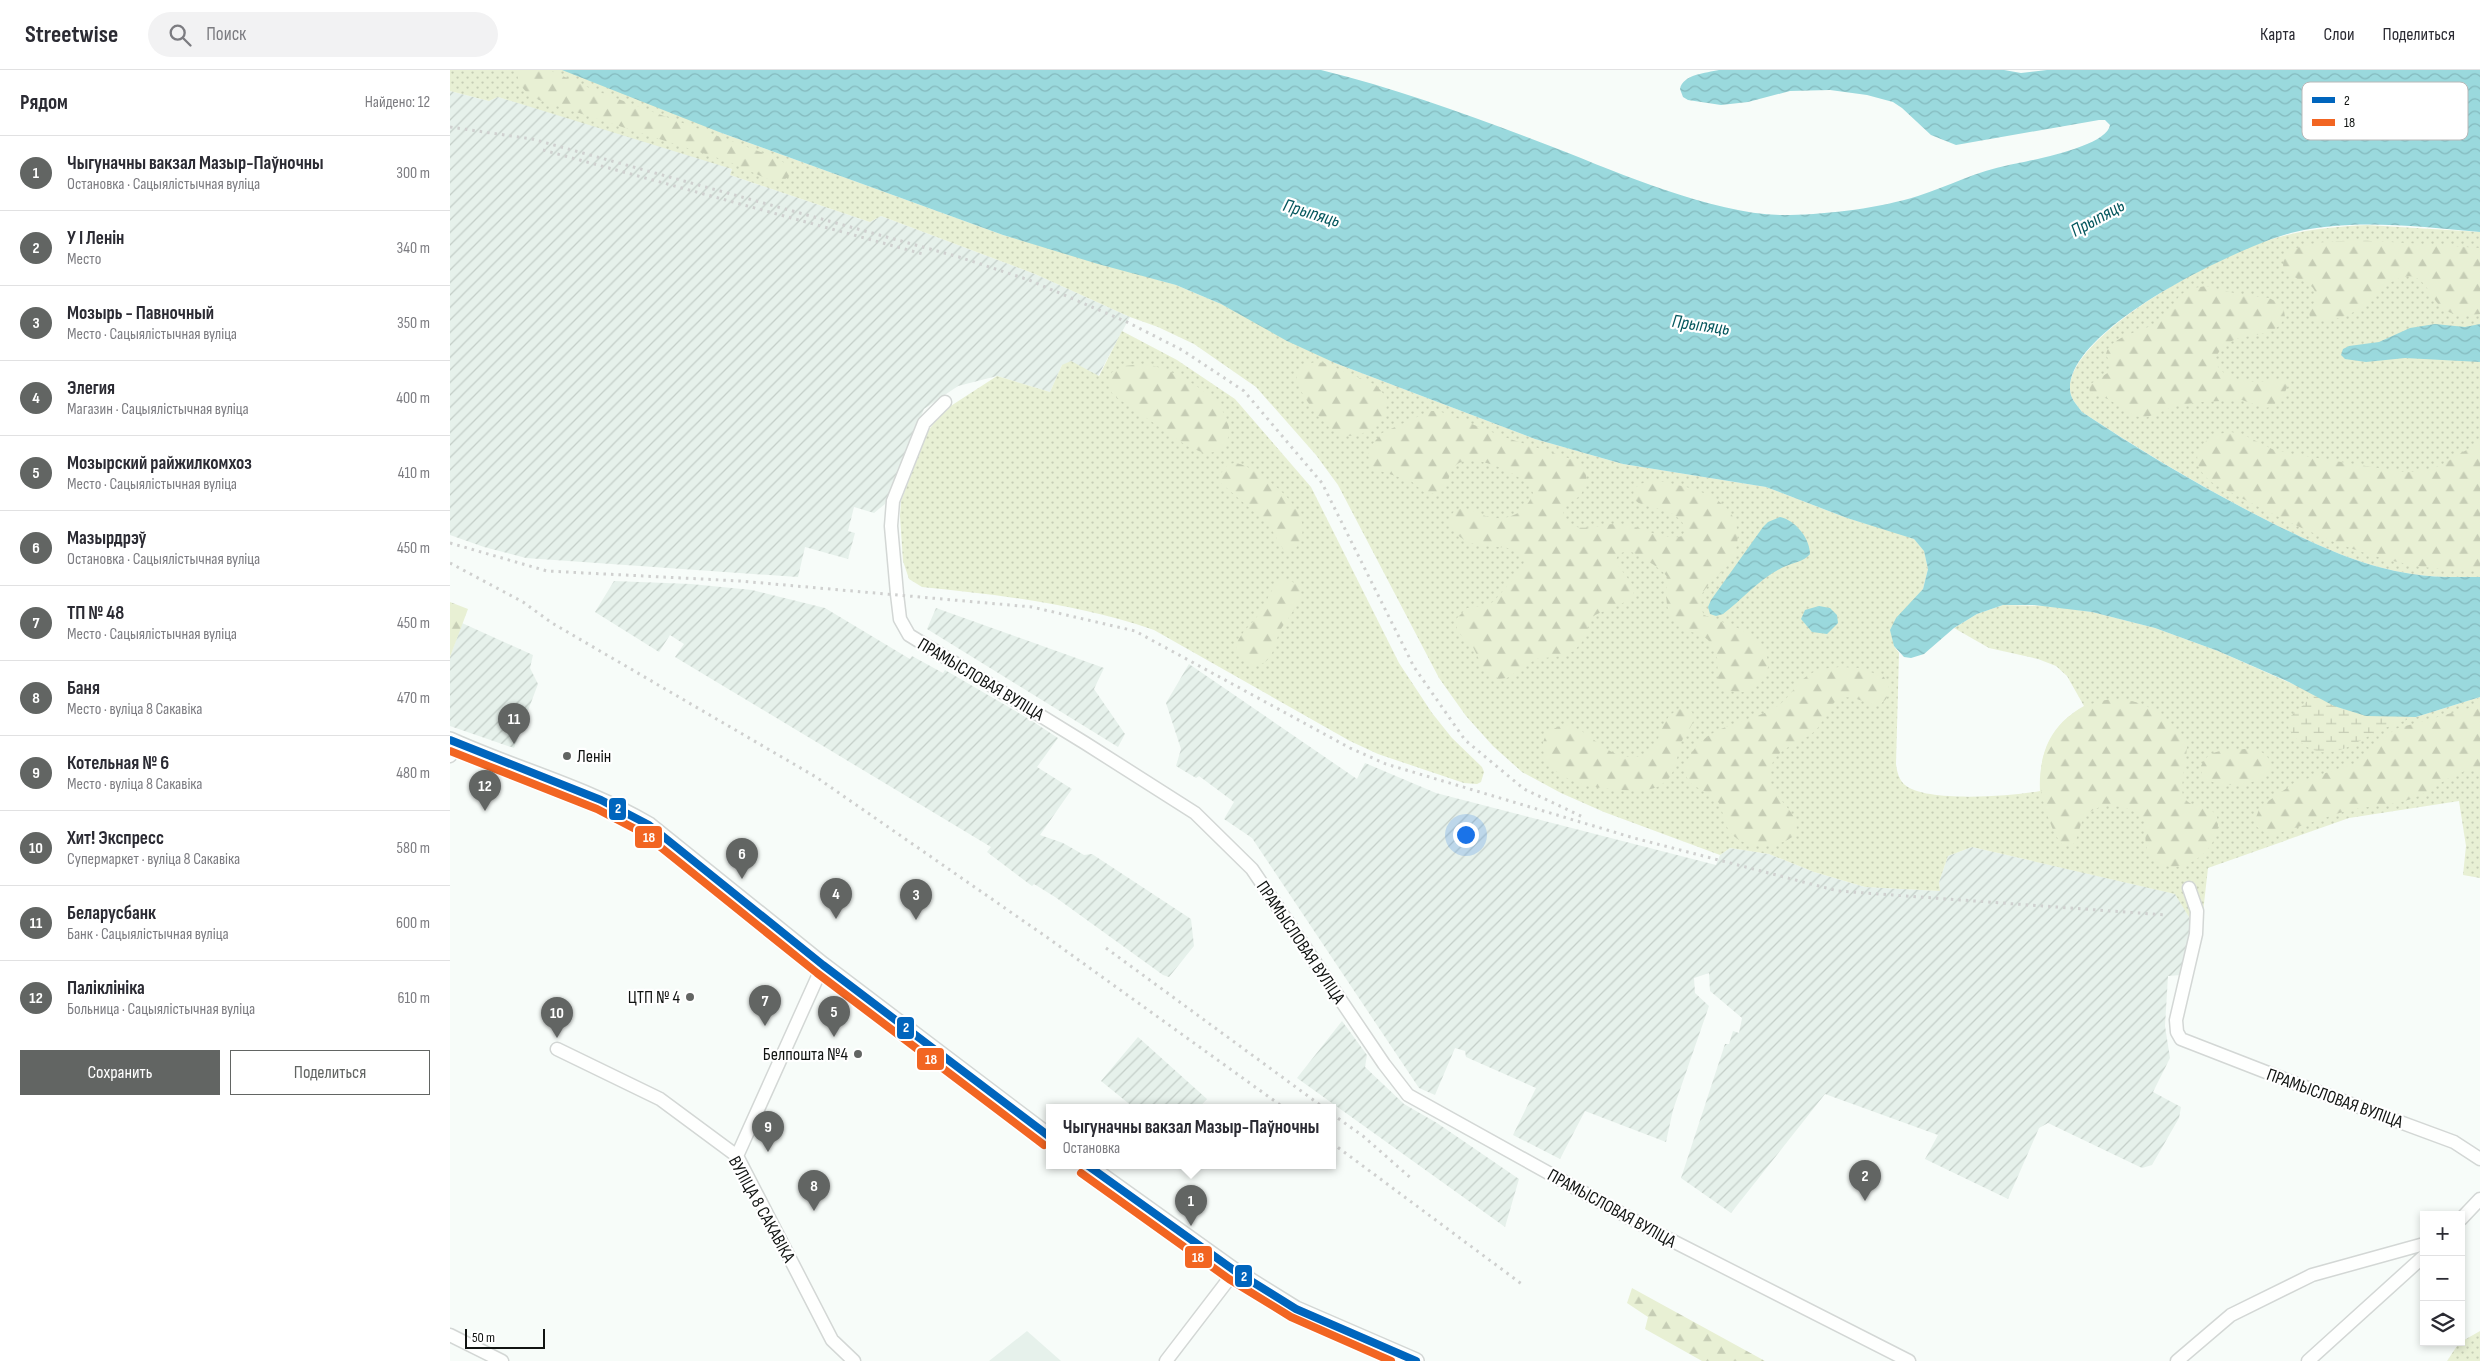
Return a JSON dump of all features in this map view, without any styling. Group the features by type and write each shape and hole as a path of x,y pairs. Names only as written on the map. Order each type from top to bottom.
{"street":[{"name":"ПРАМЫСЛОВАЯ ВУЛІЦА","path":"945,402 924,423 894,501 890,526 900,619 909,635 1195,813 1252,869 1384,1064 1408,1095 1653,1231 1909,1361"},
{"path":"450,756 455,742 571,787 621,809 649,825 823,965 1046,1134"},
{"name":"ПРАМЫСЛОВАЯ ВУЛІЦА","path":"2189,888 2197,911 2196,934 2176,1020 2177,1032 2181,1039 2454,1142 2480,1159"},
{"path":"737,1156 823,965"},
{"name":"ВУЛІЦА 8 САКАВІКА","path":"557,1049 660,1099 737,1156 832,1340 854,1361"},
{"path":"1093,1169 1235,1271 1296,1309 1416,1361"},
{"path":"2465,1215 2480,1199"},
{"path":"2178,1361 2231,1315 2312,1275 2420,1245"},
{"path":"2308,1361 2420,1260"},
{"path":"1166,1361 1235,1271"},
{"path":"450,1335 502,1361"}],"shaded area":[{"path":"450,91 489,101 498,97 658,142 732,169 730,175 870,222 881,216 1035,274 1130,317 1098,376 1062,365 1050,392 997,376 958,386 924,409 885,504 874,513 854,507 848,531 855,533 848,559 805,547 798,577 526,558 484,547 450,535"},
{"path":"614,581 691,584 752,590 825,608 910,659 912,656 943,673 945,670 1029,719 1058,738 1037,767 1072,789 1040,835 1063,843 1084,855 1092,854 1191,919 1194,946 1169,977 1163,975 1055,897 1034,884 1032,886 987,852 991,847 675,657 684,644 670,635 659,652 595,612"},
{"path":"936,608 1104,668 1094,689 1125,734 1118,747 927,629"},
{"path":"462,623 533,655 530,668 538,684 514,748 450,726 450,657"},
{"path":"1189,664 1357,779 1365,763 1436,793 1716,865 1720,855 1730,848 1769,854 1814,872 1865,887 1940,891 1939,882 1948,856 1972,847 2176,894 2189,917 2191,933 2181,975 2168,976 2165,1026 2170,1058 2153,1092 2181,1107 2179,1118 2152,1165 2142,1168 2048,1123 2039,1128 2008,1199 1925,1159 1938,1135 1825,1094 1731,1213 1681,1178 1725,1044 1729,1044 1733,1031 1739,1033 1742,1018 1710,991 1709,973 1694,978 1695,993 1709,1006 1673,1110 1666,1142 1585,1111 1560,1159 1513,1135 1536,1088 1466,1057 1465,1051 1455,1048 1435,1095 1419,1088 1252,838 1224,819 1234,802 1199,776 1196,778 1176,766 1181,749 1166,703"},
{"path":"1342,1021 1367,1055 1365,1067 1404,1104 1437,1123 1519,1179 1505,1227 1336,1106 1336,1104 1333,1104 1297,1078"},
{"path":"1138,1037 1207,1099 1202,1104 1129,1104 1101,1081"},
{"path":"1027,1331 1061,1361 989,1361"}],"green space":[{"path":"450,70 642,70 719,132 1003,235 1176,285 1221,304 1335,363 1535,439 1623,464 1766,487 1847,518 1914,539 1924,550 1928,569 1923,589 1910,605 1894,646 1899,653 1896,767 1903,783 1916,791 1970,797 2040,791 2042,765 2049,742 2063,722 2084,706 2067,676 2056,666 2038,659 1989,648 1954,628 1977,614 2003,605 2051,606 2092,612 2155,628 2218,651 2304,689 2416,717 2480,697 2480,878 2463,875 2466,846 2459,801 2349,818 2208,868 2201,930 2191,933 2189,917 2175,894 1972,847 1948,856 1939,882 1940,891 1865,887 1814,872 1769,854 1730,848 1720,855 1604,812 1561,793 1522,772 1493,746 1466,716 1439,678 1338,485 1316,455 1256,387 1194,344 1035,274 881,216 870,222 730,175 732,169 498,97 489,101 450,91"},
{"path":"518,70 549,70 594,90 774,157 790,166 791,175 781,182 772,181 727,161 539,100 526,92 520,85"},
{"path":"2367,225 2480,232 2480,577 2429,576 2394,571 2359,561 2325,548 2251,512 2153,457 2082,412 2071,395 2070,389 2076,368 2093,345 2118,322 2149,300 2181,281 2241,250 2276,238 2314,230"},
{"path":"2376,241 2480,248 2480,314 2467,315 2446,311 2423,283 2411,276 2404,277 2385,286 2362,306 2342,317 2321,321 2310,318 2309,311 2316,295 2310,285 2285,272 2284,260 2290,252 2302,246 2317,243"},
{"path":"2206,286 2242,295 2269,298 2283,305 2285,317 2279,326 2261,334 2230,342 2222,349 2215,360 2223,372 2236,379 2260,382 2282,379 2288,385 2283,397 2271,407 2265,408 2242,400 2200,402 2175,406 2145,418 2135,416 2108,399 2090,393 2089,385 2109,372 2111,367 2106,354 2114,342 2158,322 2186,291"},
{"path":"1122,331 1177,360 1235,399 1311,487 1399,663 1432,713 1452,738 1482,767 1484,772 1481,782 1477,784 1464,783 1378,754 1350,741 1154,630 1097,613 1068,607 981,593 922,587 909,579 903,561 901,501 928,431 943,411 997,376 1050,392 1062,365 1071,361 1099,376"},
{"path":"1315,362 1324,363 1376,385 1387,398 1386,412 1376,424 1363,433 1352,436 1337,433 1325,423 1305,397 1297,381 1297,374 1300,369"},
{"path":"1144,364 1174,373 1207,394 1220,407 1228,421 1229,436 1221,450 1206,454 1187,446 1113,395 1107,383 1112,372 1124,366"},
{"path":"1430,411 1439,411 1507,438 1574,460 1586,474 1587,483 1580,496 1566,505 1563,514 1568,522 1574,526 1589,528 1622,524 1669,537 1682,536 1686,529 1674,515 1667,511 1644,505 1633,498 1634,489 1649,481 1659,481 1700,491 1720,502 1729,510 1734,520 1737,531 1737,544 1729,563 1711,582 1701,596 1699,604 1704,615 1731,625 1755,639 1764,651 1768,662 1767,673 1762,682 1744,692 1733,692 1723,687 1718,678 1716,652 1713,646 1705,637 1686,630 1673,620 1668,607 1667,577 1665,574 1631,552 1619,554 1616,559 1617,564 1635,588 1632,599 1595,615 1590,621 1582,642 1574,651 1561,656 1536,659 1507,678 1499,679 1485,671 1473,647 1457,631 1457,618 1467,608 1488,605 1494,601 1522,569 1525,558 1513,549 1480,545 1464,540 1457,535 1452,527 1450,517 1454,512 1463,508 1489,517 1510,517 1526,505 1533,493 1529,486 1511,473 1488,463 1477,461 1467,461 1455,466 1445,487 1437,494 1425,493 1411,481 1377,470 1371,464 1368,455 1370,447 1382,433"},
{"path":"2231,432 2242,434 2272,449 2292,454 2403,472 2434,468 2468,449 2480,445 2480,570 2444,569 2409,564 2375,556 2310,532 2214,484 2199,467 2198,451 2210,438"},
{"path":"1234,463 1245,466 1262,476 1288,498 1295,507 1300,516 1302,527 1301,537 1296,548 1288,551 1283,549 1269,525 1221,483 1220,474 1228,465"},
{"path":"1283,580 1294,582 1299,587 1299,601 1281,629 1271,656 1263,663 1257,665 1250,664 1237,654 1238,641 1262,610 1272,589"},
{"path":"450,602 468,609 450,657"},
{"path":"1839,667 1860,668 1884,677 1890,690 1886,699 1876,704 1849,697 1837,700 1833,703 1816,730 1781,752 1773,762 1770,773 1771,783 1775,792 1793,816 1796,824 1796,834 1780,843 1770,845 1760,846 1742,841 1728,829 1717,800 1687,779 1686,765 1688,759 1704,739 1725,727 1771,710 1787,697 1802,680 1814,672"},
{"path":"2304,689 2332,704 2358,713 2385,717 2416,717 2381,730 2346,748 2326,752 2316,751 2296,738 2288,725 2291,716 2309,699"},
{"path":"2112,699 2135,702 2156,711 2173,726 2187,745 2182,785 2183,795 2191,803 2214,812 2218,824 2216,835 2210,846 2202,855 2191,862 2180,866 2169,866 2158,862 2147,849 2144,819 2138,814 2122,807 2105,806 2090,812 2084,818 2076,840 2071,846 2063,845 2054,831 2042,794 2041,774 2043,756 2050,739 2060,725 2074,713 2091,704"},
{"path":"2480,705 2480,769 2450,777 2429,791 2404,801 2351,810 2274,834 2267,834 2257,827 2255,820 2260,807 2294,783 2354,764 2395,729"},
{"path":"1679,709 1692,712 1692,725 1680,746 1675,767 1669,778 1654,788 1623,790 1600,788 1576,782 1555,770 1543,750 1546,736 1552,730 1563,726 1574,727 1584,732 1616,754 1629,757 1644,755 1655,747 1666,720"},
{"path":"2254,749 2266,755 2271,768 2267,774 2249,783 2238,785 2217,783 2208,780 2202,775 2201,766 2209,756 2219,751"},
{"path":"1632,1288 1765,1361 1702,1361 1645,1329 1648,1317 1627,1303"},
{"path":"2480,1331 2480,1361 2447,1361 2457,1346 2465,1346 2465,1340"}],"water":[{"name":"Прыпяць","path":"562,70 1321,70 1441,106 1642,182 1703,202 1763,214 1790,215 1855,210 1903,200 1986,171 2066,152 2096,140 2106,133 2110,125 2105,120 2099,120 1956,145 1931,135 1893,102 1867,95 1830,90 1790,91 1748,102 1721,105 1688,100 1683,97 1680,89 1682,84 1690,77 1719,70 2004,70 2021,73 2047,70 2480,70 2480,232 2411,226 2341,225 2295,232 2271,240 2201,271 2127,315 2097,340 2077,365 2070,392 2082,412 2153,457 2251,512 2309,541 2359,561 2394,571 2429,576 2480,577 2480,697 2416,717 2366,716 2334,706 2289,682 2218,651 2155,628 2092,612 2034,605 2003,605 1977,614 1954,628 1924,654 1911,658 1904,657 1894,646 1890,630 1896,618 1923,589 1928,569 1924,551 1914,539 1847,518 1766,487 1623,464 1535,439 1335,363 1287,341 1221,304 1176,285 1003,235 719,132"},
{"path":"2435,324 2465,327 2480,324 2480,362 2405,358 2366,362 2345,359 2341,355 2343,349 2349,346 2379,342 2410,328"},
{"path":"1780,517 1791,522 1801,531 1807,542 1810,554 1802,560 1777,570 1723,614 1716,616 1710,614 1708,607 1711,600 1763,527 1768,522"},
{"path":"1819,606 1830,608 1837,615 1838,623 1827,634 1812,632 1801,619 1805,610"}],"railway":[{"path":"450,127 532,139 959,257 1029,280 1127,322 1182,350 1244,391 1322,483 1414,667 1465,740 1524,789 1583,817"},
{"path":"543,150 923,254"},
{"path":"450,543 547,571 740,581 1032,607 1135,631 1350,748 1386,764 1634,838 1838,891 2166,915"},
{"path":"450,563 523,602 552,623 816,777 1048,938 1279,1104"},
{"path":"1106,948 1319,1104"},
{"path":"1336,1117 1363,1136 1413,1180"},
{"path":"1336,1146 1523,1285"}],"transit line":[{"name":"2","path":"450,740 601,800 649,825 823,965 1046,1134"},
{"name":"18","path":"450,751 597,809 643,833 817,973 1044,1145"},
{"name":"2","path":"1093,1169 1235,1271 1296,1309 1416,1361"},
{"name":"18","path":"1081,1173 1229,1279 1291,1317 1391,1361"}],"place":[{"name":"Беларусбанк","path":"514,744"},
{"name":"Ленін","path":"567,756"},
{"name":"Паліклініка","path":"485,811"},
{"name":"Мазырдрэў","path":"742,879"},
{"name":"Элегия","path":"836,919"},
{"name":"Мозырь - Павночный","path":"916,920"},
{"name":"ЦТП № 4","path":"690,997"},
{"name":"ТП № 48","path":"765,1026"},
{"name":"Мозырский райжилкомхоз","path":"834,1037"},
{"name":"Хит! Экспресс","path":"557,1038"},
{"name":"Белпошта №4","path":"858,1054"},
{"name":"Котельная № 6","path":"768,1152"},
{"name":"У І Ленін","path":"1865,1201"},
{"name":"Баня","path":"814,1211"},
{"name":"Чыгуначны вакзал Мазыр-Паўночны","path":"1191,1226"}]}
